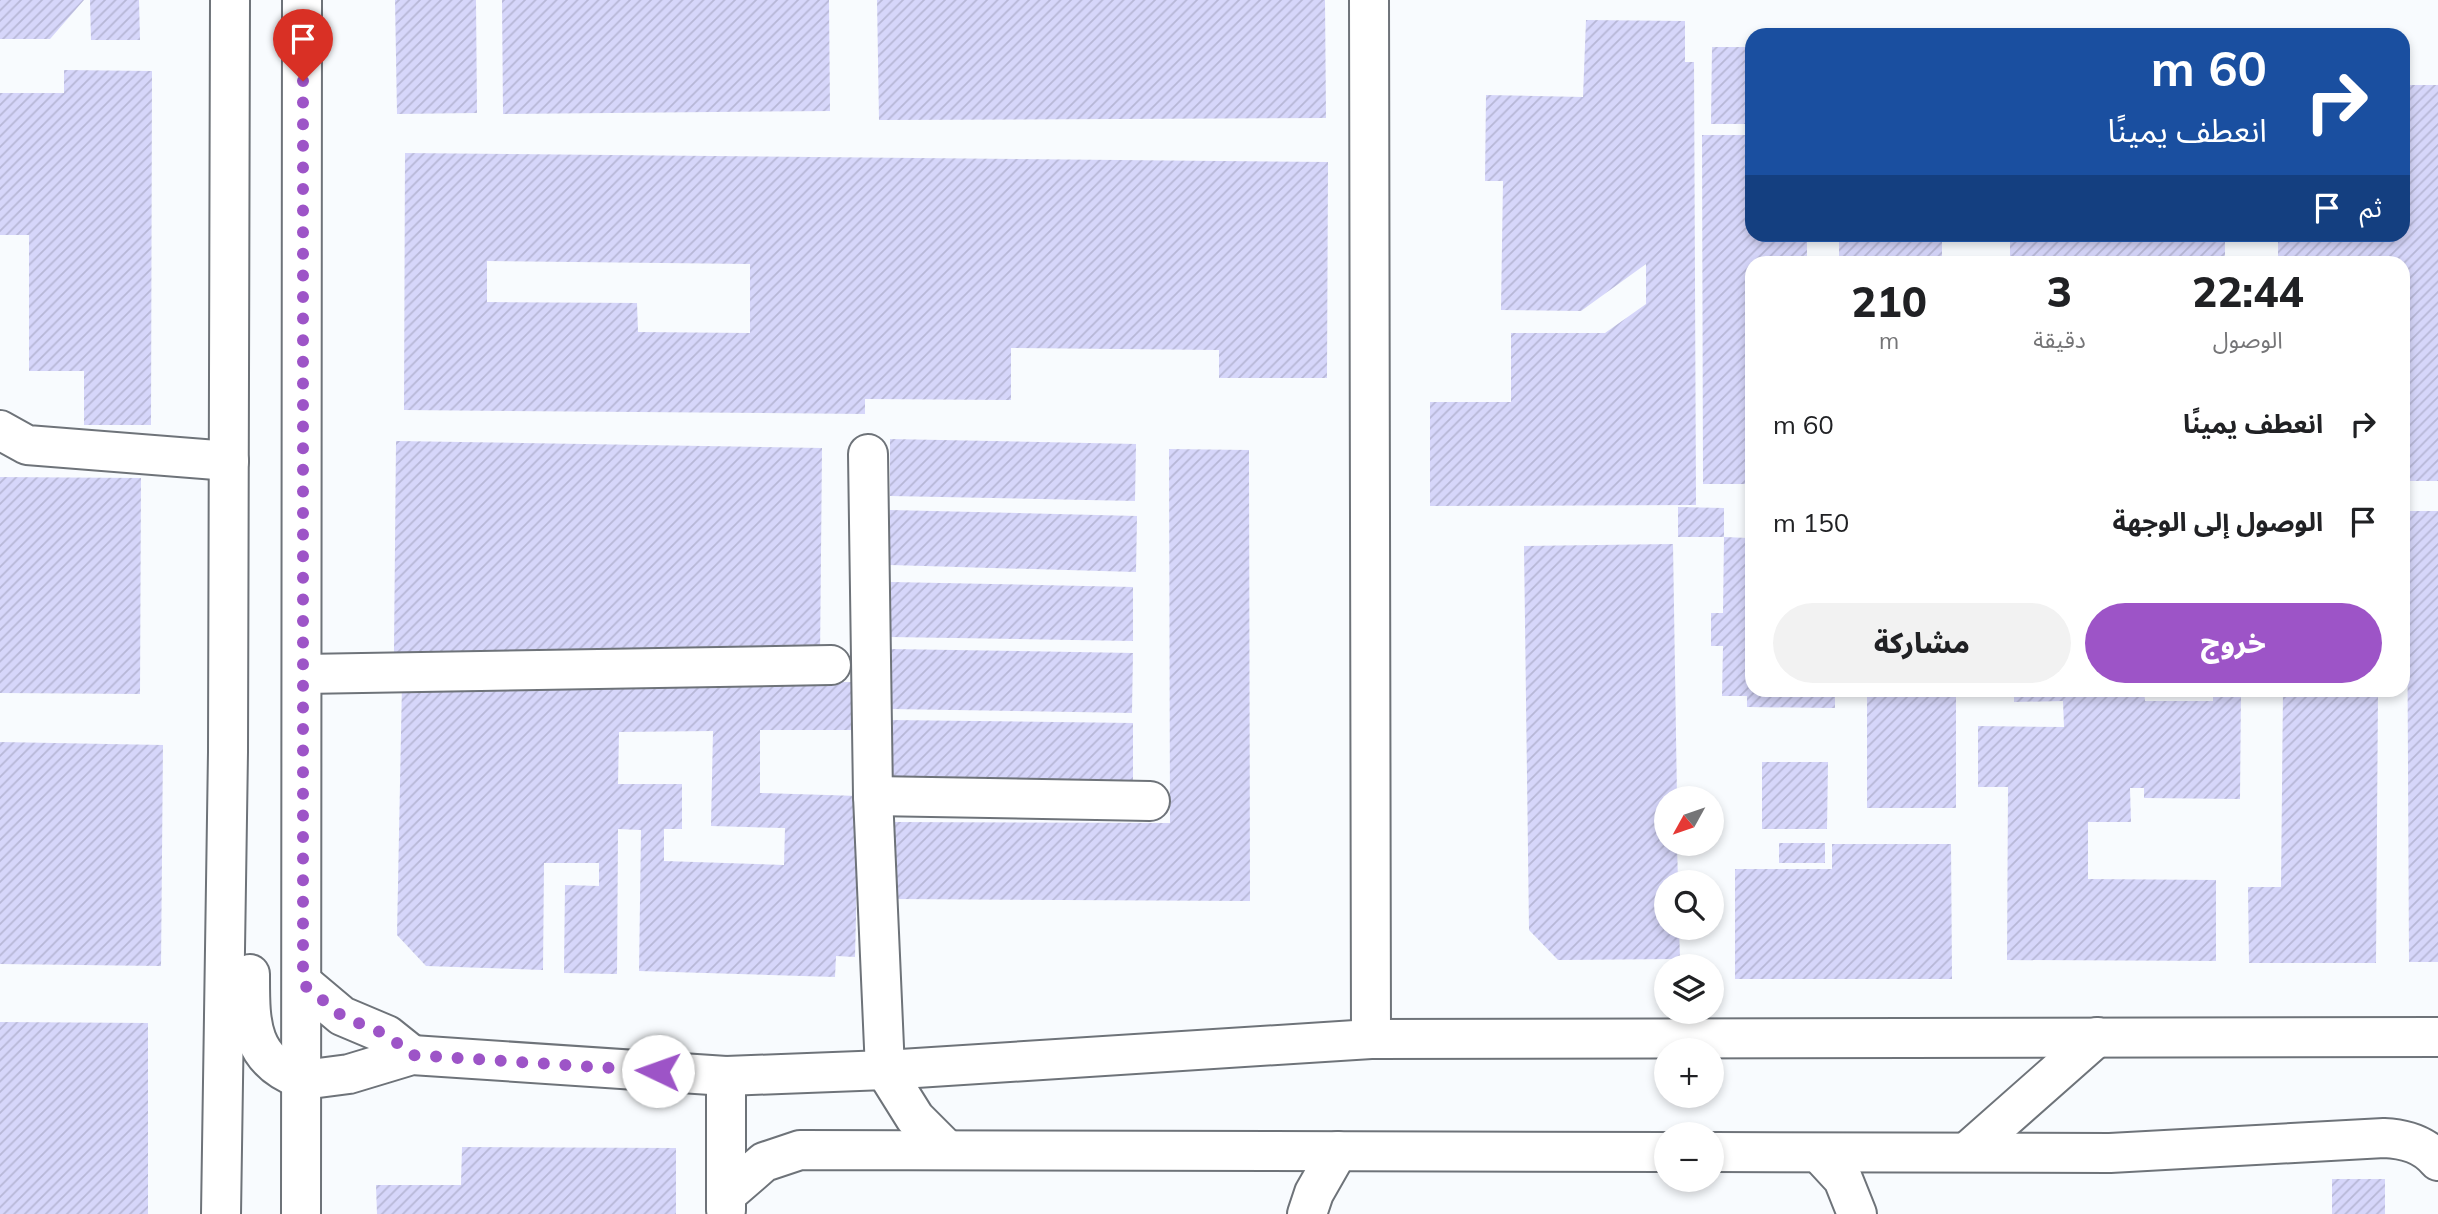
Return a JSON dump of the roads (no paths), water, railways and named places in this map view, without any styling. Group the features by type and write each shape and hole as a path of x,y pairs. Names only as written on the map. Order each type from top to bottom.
{"main road":[{"path":"221,1214 228,752 230,0"},
{"path":"301,1214 303,0"},
{"path":"1369,0 1371,1039"},
{"path":"0,430 27,445 229,461"},
{"path":"868,454 873,796 885,1070 915,1118 947,1150"},
{"path":"303,674 831,665"},
{"path":"228,752 243,779 249,808 251,1026 264,1054 289,1075 303,1080 349,1074 412,1055 726,1076 885,1070 1371,1039 2438,1037"},
{"path":"873,796 1150,801"},
{"path":"303,984 342,1016 387,1035 412,1055"},
{"path":"1968,1151 2098,1037"},
{"path":"726,1076 726,1205"},
{"path":"1724,1152 2186,1151 2384,1138 2402,1139 2418,1145 2438,1161"},
{"path":"726,1205 764,1162 800,1150 1654,1152"},
{"path":"1307,1214 1314,1193 1338,1151"},
{"path":"1819,1153 1843,1179 1857,1214"}]}
